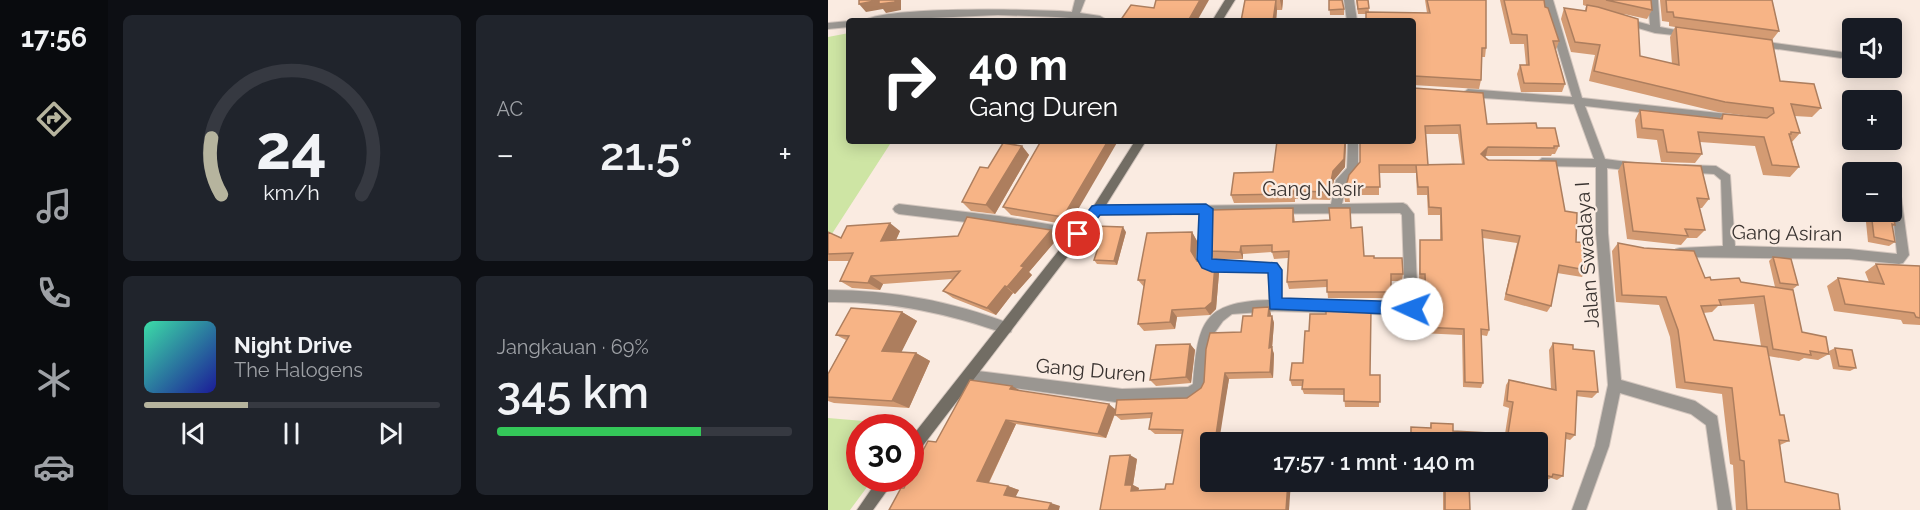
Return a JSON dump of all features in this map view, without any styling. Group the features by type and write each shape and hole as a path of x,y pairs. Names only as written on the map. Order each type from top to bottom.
{"street":[{"path":"1006,12 1012,0"},
{"path":"1075,15 1080,0"},
{"path":"1219,18 1230,0"},
{"path":"1349,0 1352,18"},
{"path":"1653,0 1655,30"},
{"name":"Jalan Swadaya I","path":"1553,5 1578,101 1601,163 1615,386 1602,447 1579,510"},
{"path":"888,18 1006,12 1075,15 1090,18"},
{"path":"1614,18 1655,30 1701,36"},
{"path":"828,26 846,24"},
{"path":"1748,43 1841,55"},
{"path":"1453,92 1578,101 1748,120"},
{"path":"924,434 1097,210 1139,144"},
{"path":"1336,207 1342,180 1352,170 1353,144"},
{"path":"1532,162 1601,163 1648,168"},
{"path":"1676,169 1716,170 1726,177 1729,251"},
{"name":"Gang Nasir","path":"1097,210 1403,208 1407,210 1412,309 1405,332"},
{"path":"899,209 1002,216 1078,234"},
{"path":"1206,209 1204,259 1207,264 1272,267 1275,270 1275,305"},
{"name":"Gang Asiran","path":"1668,251 1849,254 1899,258 1903,255 1899,222"},
{"path":"828,296 876,298 960,312 1006,328"},
{"name":"Gang Duren","path":"970,376 1122,396 1191,394 1199,387 1205,333 1229,310 1275,305 1412,309"},
{"path":"1615,386 1695,408 1712,421 1725,510"},
{"path":"864,510 878,492"}],"green space":[{"path":"846,34 846,144 890,144 828,240 828,37"},
{"path":"828,418 846,420 846,492 863,492 850,510 828,510"}],"building":[{"path":"859,0 879,0 859,4"},
{"path":"879,0 895,0 895,2 879,4"},
{"path":"1156,0 1200,0 1190,18 1122,18 1131,5 1154,8"},
{"path":"1245,0 1276,0 1273,18 1242,18"},
{"path":"1329,0 1342,0 1344,9 1329,10"},
{"path":"1357,0 1368,0 1369,8 1358,9"},
{"path":"1427,0 1486,0 1486,48 1482,48 1481,80 1416,76 1416,18 1366,18 1366,12 1430,13"},
{"path":"1504,0 1544,0 1559,41 1553,41 1565,84 1524,83 1520,65 1529,65 1527,35 1512,34"},
{"path":"1606,0 1651,0 1652,10"},
{"path":"1666,0 1772,0 1779,31 1674,17 1673,12 1667,12"},
{"path":"1587,5 1638,19 1640,56 1679,65 1676,27 1772,40 1780,81 1814,84 1821,108 1791,104 1800,133 1791,132 1789,134 1799,167 1772,165 1764,137 1698,132 1702,154 1667,152 1663,130 1642,128 1640,110 1722,119 1723,114 1767,118 1774,113 1773,108 1725,102 1594,71 1600,45 1575,42 1564,8 1586,11"},
{"path":"1416,88 1483,93 1487,124 1536,123 1537,128 1555,128 1559,146 1554,146 1554,148 1488,147 1481,154 1488,160 1556,161 1565,211 1577,213 1576,242 1589,243 1586,270 1559,265 1551,306 1506,294 1520,236 1482,230 1489,330 1481,329 1483,383 1465,382 1464,329 1421,327 1421,305 1426,305 1425,274 1420,274 1420,240 1442,240 1441,208 1429,207 1428,187 1418,187 1416,165 1379,165 1380,187 1349,187 1349,194 1344,194 1349,175 1360,162 1360,144 1416,144","holes":["1460,125 1464,164 1428,165 1425,126"]},
{"path":"1002,144 1022,146 986,205 962,202 980,167 988,168"},
{"path":"1039,144 1106,144 1063,217 1003,207"},
{"path":"1277,144 1345,144 1344,159 1333,171 1329,192 1293,191 1293,194 1231,195 1234,173 1273,172"},
{"path":"1623,162 1701,166 1709,199 1697,198 1705,230 1685,229 1688,236 1633,231"},
{"path":"1293,208 1293,222 1330,220 1329,208 1350,208 1351,228 1362,227 1364,256 1402,258 1403,274 1391,274 1391,292 1327,292 1327,280 1287,282 1289,251 1272,252 1272,245 1241,246 1240,252 1210,251 1211,210"},
{"path":"967,217 1051,230 1021,266 1024,267 987,308 943,291 960,271 871,276 868,283 840,281 853,253 828,254 828,232 841,238 847,226 890,223 881,241 958,236"},
{"path":"1872,222 1894,222 1895,225 1892,224 1895,242 1874,237"},
{"path":"1095,226 1123,227 1114,261 1094,260 1100,242 1090,242"},
{"path":"1192,232 1191,251 1197,261 1215,265 1212,302 1205,308 1172,310 1170,322 1138,324 1145,280 1138,280 1147,233"},
{"path":"1618,243 1644,248 1694,251 1705,278 1710,277 1711,280 1739,278 1741,282 1793,290 1802,332 1826,337 1829,354 1810,351 1811,355 1773,349 1764,296 1719,300 1721,305 1701,306 1714,340 1767,347 1780,415 1784,415 1789,441 1779,440 1785,482 1838,494 1840,510 1747,510 1744,461 1740,460 1732,388 1685,382 1678,330 1666,297 1622,295"},
{"path":"1773,257 1791,259 1798,285 1780,283"},
{"path":"1876,264 1920,266 1920,318 1914,313 1845,304 1838,278 1884,284"},
{"path":"1269,307 1268,316 1272,316 1269,348 1272,347 1270,372 1225,373 1216,432 1200,432 1200,492 1287,492 1286,510 1100,510 1110,456 1130,455 1125,485 1132,485 1131,491 1165,489 1166,484 1173,484 1183,430 1149,429 1152,413 1115,415 1117,400 1187,398 1201,388 1204,382 1206,349 1210,333 1241,332 1243,316 1252,316 1253,308"},
{"path":"851,308 902,312 882,351 916,353 892,401 828,397 828,374 849,336 836,335"},
{"path":"1326,308 1371,309 1370,375 1380,375 1380,402 1344,401 1344,389 1302,389 1303,380 1290,380 1292,363 1303,363 1305,331 1309,331 1310,314 1326,314"},
{"path":"1553,343 1573,345 1573,349 1594,351 1598,392 1577,391 1575,435 1566,433 1563,476 1553,474 1552,477 1548,476 1548,432 1508,432 1513,402 1507,401 1509,380 1556,390"},
{"path":"1190,344 1186,377 1150,380 1156,345"},
{"path":"1835,348 1852,350 1856,368 1839,366"},
{"path":"970,380 1012,386 1010,389 1109,404 1098,434 1006,420 977,481 1008,486 1004,495 1051,503 1048,510 889,510 899,492 924,492 924,449 928,441 936,442"},
{"path":"1431,423 1453,424 1453,431 1471,432 1411,432 1411,427 1431,428"},
{"path":"1445,492 1469,492 1470,510 1445,510"}],"route":[{"path":"1078,234 1097,210 1206,209 1204,259 1207,264 1272,267 1275,270 1275,305 1412,309"}]}
